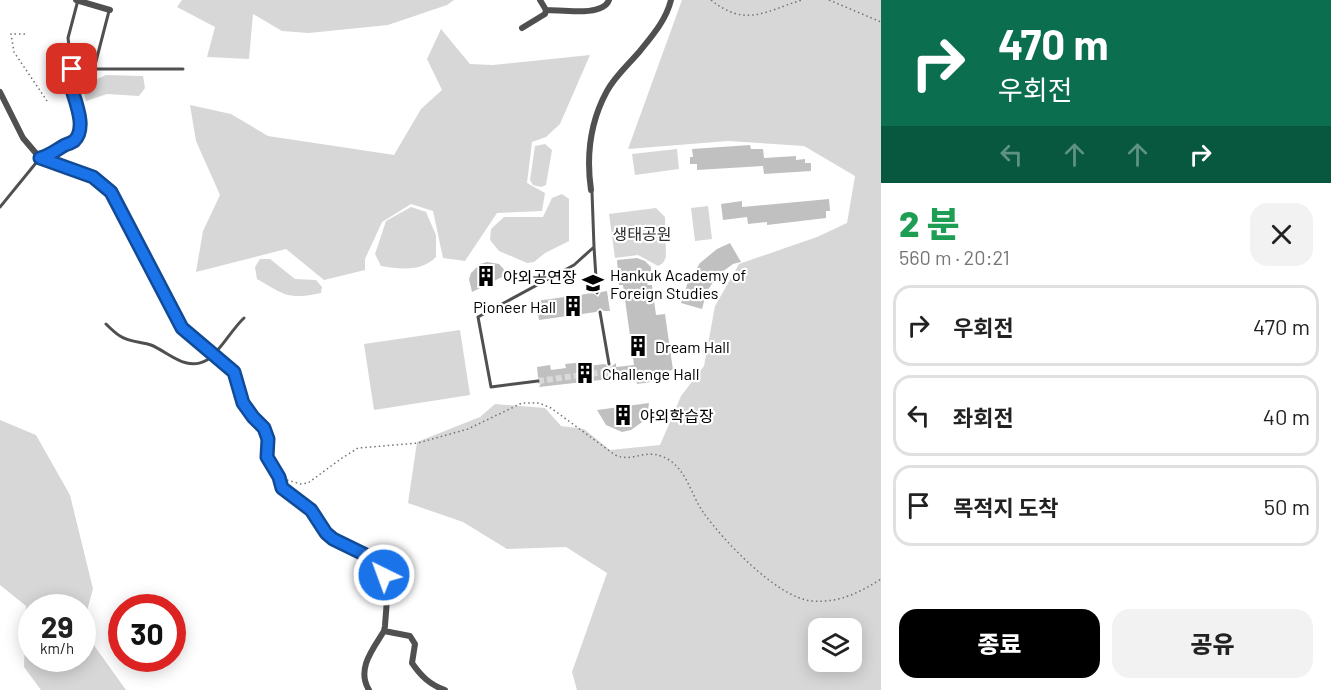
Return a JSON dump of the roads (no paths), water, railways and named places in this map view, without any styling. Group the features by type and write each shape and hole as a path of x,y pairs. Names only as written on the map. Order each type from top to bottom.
{"street":[{"path":"77,0 110,10"},
{"path":"540,0 546,10"},
{"path":"546,10 598,11 608,5 609,0"},
{"path":"591,190 588,167 594,119 608,89 668,13 671,0"},
{"path":"522,28 545,14 546,10"},
{"path":"0,92 23,138 40,158 93,177 111,192 182,328 234,372 243,403 264,428 268,439 267,457 279,477 282,488 311,510 326,533 333,539 381,564 386,587 384,631 366,663 364,677 369,690"},
{"path":"384,631 410,636 415,644 412,663 421,676 436,687 445,690"}],"lane":[{"path":"0,207 40,158 51,155 74,141 80,130 78,108 69,84 68,74 72,69 68,38 77,0"},
{"path":"110,10 94,69 183,69"},
{"path":"591,190 597,293"},
{"path":"538,381 491,387 478,317 574,265 594,247"},
{"path":"600,312 609,364"},
{"path":"106,324 121,337 152,346 180,362 192,364 206,361 214,354 233,328 244,318"}],"tunnel":[{"path":"538,381 611,371 609,364"}],"place":[{"name":"야외공연장","path":"486,276"},
{"name":"Hankuk Academy of Foreign Studies","path":"593,283"},
{"name":"Pioneer Hall","path":"573,306"},
{"name":"Dream Hall","path":"638,346"},
{"name":"Challenge Hall","path":"585,373"},
{"name":"야외학습장","path":"623,415"}],"park label":[{"name":"생태공원","path":"642,233"}]}
